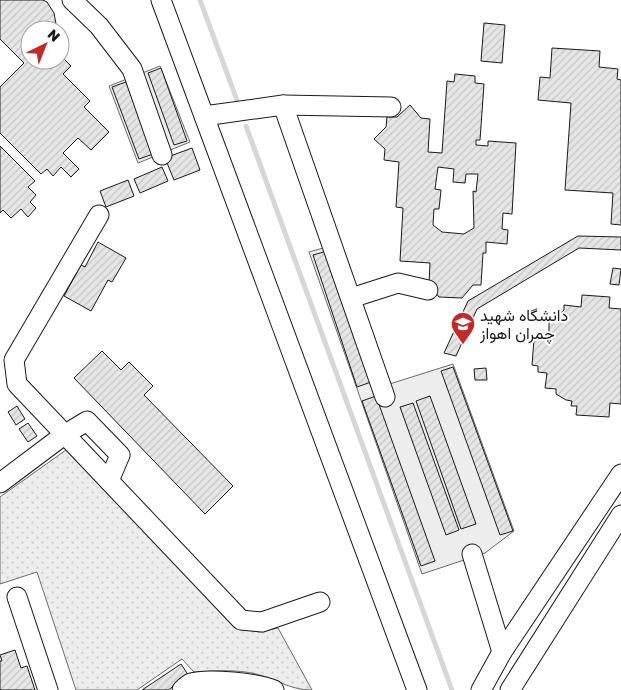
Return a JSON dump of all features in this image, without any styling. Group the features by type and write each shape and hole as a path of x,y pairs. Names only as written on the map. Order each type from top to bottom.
{"lane":[{"path":"72,0 99,26 132,69 162,155"},
{"path":"161,0 417,690"},
{"path":"204,116 283,105 391,106"},
{"path":"283,105 385,397"},
{"path":"99,216 14,360 17,384 241,620 262,622 320,602"},
{"path":"351,298 398,283 428,290"},
{"path":"0,483 64,435 87,421 120,454 109,482"},
{"path":"481,690 502,652 621,474"},
{"path":"510,690 621,515"},
{"path":"472,554 502,652"},
{"path":"17,597 48,690"},
{"path":"182,690 191,683 226,682 267,686 274,690"}],"shaded area":[{"path":"160,66 190,142 138,163 109,86"},
{"path":"327,247 377,388 453,364 514,531 485,553 422,574 309,252"},
{"path":"66,450 236,628 259,632 278,628 312,690 296,688 248,672 194,672 182,659 137,690 76,690 37,572 0,584 0,497"}],"building":[{"path":"0,0 43,0 47,2 54,13 55,20 20,20 20,59 0,39"},
{"path":"484,23 505,25 502,63 481,61"},
{"path":"552,48 600,51 599,67 618,69 617,79 621,80 621,225 611,224 613,193 565,190 571,103 538,100 540,77 550,78"},
{"path":"20,67 20,70 67,70 63,74 90,101 84,107 109,132 91,150 78,138 63,153 79,169 71,177 61,167 53,176 47,169 41,174 0,133 0,87"},
{"path":"161,68 187,141 174,145 148,73"},
{"path":"455,74 475,76 475,83 484,84 480,140 476,140 476,145 488,146 488,141 516,143 512,214 503,213 502,229 508,230 507,244 486,242 486,253 483,253 481,285 473,285 462,298 439,297 429,284 430,263 400,261 403,208 396,207 399,162 384,160 385,149 374,139 386,127 387,117 397,117 410,105 421,118 430,119 428,152 442,153 447,81 454,82","holes":["438,167 454,169 453,182 465,183 466,174 478,174 476,192 473,191 474,228 464,234 442,232 433,225 434,209 439,209 441,190 435,189"]},
{"path":"126,82 153,154 139,159 112,87"},
{"path":"0,146 35,181 28,187 36,195 30,202 36,208 28,217 21,209 11,218 3,210 0,213"},
{"path":"192,148 200,170 174,180 165,158"},
{"path":"162,167 168,181 140,193 134,179"},
{"path":"128,180 134,196 106,207 100,191"},
{"path":"578,236 621,237 621,250 579,248 477,309 456,356 444,353 468,301"},
{"path":"98,242 126,258 112,282 108,280 91,311 64,296 81,265 85,267"},
{"path":"327,251 371,382 357,387 313,255"},
{"path":"613,268 621,269 619,285 610,284"},
{"path":"582,295 610,297 609,308 621,309 621,404 610,403 609,417 576,415 577,406 571,406 572,401 556,394 556,389 545,388 547,373 538,372 538,366 532,365 534,339 540,340 541,333 549,334 549,319 554,319 564,310 564,305 581,307"},
{"path":"102,351 121,370 129,362 153,386 144,395 233,486 205,514 74,378"},
{"path":"453,367 513,531 500,535 441,371"},
{"path":"486,368 487,380 475,380 474,369"},
{"path":"376,396 435,561 421,566 362,401"},
{"path":"430,396 476,524 461,529 416,401"},
{"path":"413,403 459,530 446,535 400,407"},
{"path":"17,406 25,419 16,425 8,412"},
{"path":"28,423 37,436 28,442 19,429"},
{"path":"15,650 21,668 27,666 35,690 0,690 0,661 2,661 0,655"},
{"path":"181,664 189,676 168,690 142,690"}],"waterway":[{"path":"200,0 238,103"},
{"path":"246,126 452,690"}],"place":[{"name":"دانشگاه شهید چمران اهواز","path":"463,345"}]}
